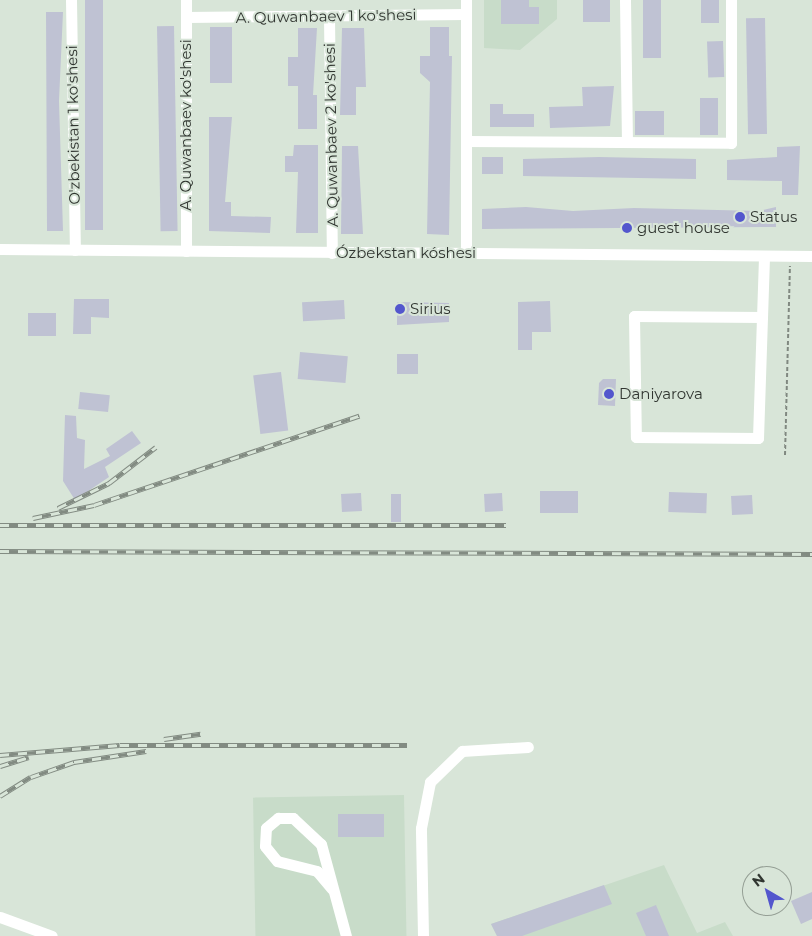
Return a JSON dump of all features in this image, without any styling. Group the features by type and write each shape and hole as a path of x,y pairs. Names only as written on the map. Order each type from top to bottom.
{"street":[{"name":"O'zbekistan 1 ko'shesi","path":"71,0 75,250"},
{"name":"A. Quwanbaev ko'shesi","path":"186,0 186,251"},
{"path":"466,0 466,253"},
{"path":"625,0 627,142"},
{"path":"466,141 731,143 732,0"},
{"name":"A. Quwanbaev 1 ko'shesi","path":"186,17 329,17 466,14"},
{"name":"A. Quwanbaev 2 ko'shesi","path":"329,17 332,253"},
{"name":"Ózbekstan kóshesi","path":"0,249 812,256"},
{"path":"762,318 634,316 636,437 758,438 762,318 764,256"},
{"path":"423,936 421,828 430,782 462,751 528,748"},
{"path":"332,889 317,871 277,861 265,846 266,828 278,818 293,818 308,827 321,844 346,936"},
{"path":"0,917 52,936"}],"path":[{"path":"785,455 790,256"}],"shaded area":[{"path":"484,0 557,0 557,19 520,50 484,48"},
{"path":"404,795 406,936 255,936 253,798"},
{"path":"664,865 697,933 725,922 733,936 497,936 491,924"}],"building":[{"path":"85,0 103,0 103,230 85,230"},
{"path":"501,0 529,0 529,7 539,7 539,24 501,24"},
{"path":"583,0 610,0 610,22 583,22"},
{"path":"643,0 661,0 661,58 643,58"},
{"path":"701,0 719,0 719,23 701,23"},
{"path":"46,12 63,12 59,101 63,231 47,231"},
{"path":"746,18 765,18 767,134 748,134"},
{"path":"157,26 174,26 178,231 161,231"},
{"path":"210,27 232,27 232,83 210,83"},
{"path":"430,27 449,27 449,56 452,56 449,235 427,234 430,82 420,73 420,56 430,56"},
{"path":"298,28 317,28 313,95 317,95 317,129 298,129 298,86 288,86 288,57 298,57"},
{"path":"342,28 364,28 366,87 356,87 356,115 340,115"},
{"path":"723,41 724,77 708,78 707,42"},
{"path":"614,86 610,126 550,128 549,107 583,106 582,87"},
{"path":"700,98 718,98 718,135 700,135"},
{"path":"490,104 503,104 503,114 534,114 534,127 490,127"},
{"path":"635,111 664,111 664,135 635,135"},
{"path":"209,117 232,117 225,202 231,202 231,216 271,217 270,233 209,231"},
{"path":"294,145 318,145 318,233 296,233 298,172 285,172 285,156 293,156"},
{"path":"342,146 358,146 363,234 341,234"},
{"path":"800,146 798,195 782,195 782,181 727,180 727,160 777,157 777,147"},
{"path":"482,157 503,157 503,174 482,174"},
{"path":"599,157 696,159 696,179 523,176 523,159"},
{"path":"526,207 573,211 634,208 759,211 776,207 776,227 482,229 482,209"},
{"path":"74,299 109,299 109,318 91,317 91,334 73,334"},
{"path":"344,300 345,319 303,321 302,302"},
{"path":"550,301 551,332 532,332 532,350 518,350 518,302"},
{"path":"397,302 449,303 449,322 397,325"},
{"path":"28,313 56,313 56,336 28,336"},
{"path":"300,352 348,356 345,383 298,379"},
{"path":"397,354 418,354 418,374 397,374"},
{"path":"281,372 288,431 260,434 253,375"},
{"path":"603,379 616,379 615,406 598,405 599,383"},
{"path":"80,392 110,395 108,412 78,409"},
{"path":"65,415 76,416 77,438 85,440 84,469 110,456 106,449 132,431 141,443 105,467 109,477 75,500 63,481"},
{"path":"540,491 578,491 578,513 540,513"},
{"path":"669,492 707,493 706,513 668,512"},
{"path":"361,493 362,511 342,512 341,494"},
{"path":"502,493 503,511 485,512 484,494"},
{"path":"391,494 401,494 401,522 391,522"},
{"path":"752,495 753,514 732,515 731,496"},
{"path":"338,814 384,814 384,837 338,837"},
{"path":"604,885 612,904 522,936 497,936 491,924"},
{"path":"812,892 812,919 801,924 792,901"},
{"path":"656,905 669,936 646,936 636,913"}],"railway":[{"path":"33,518 94,505 359,416"},
{"path":"58,508 109,483 156,447"},
{"path":"0,525 506,525"},
{"path":"0,551 812,554"},
{"path":"164,739 201,734"},
{"path":"0,755 120,745 407,745"},
{"path":"0,796 31,777 74,762 146,751"},
{"path":"0,766 29,757"}],"place":[{"name":"Status","path":"740,217"},
{"name":"guest house","path":"627,228"},
{"name":"Sirius","path":"400,309"},
{"name":"Daniyarova","path":"609,394"}]}
